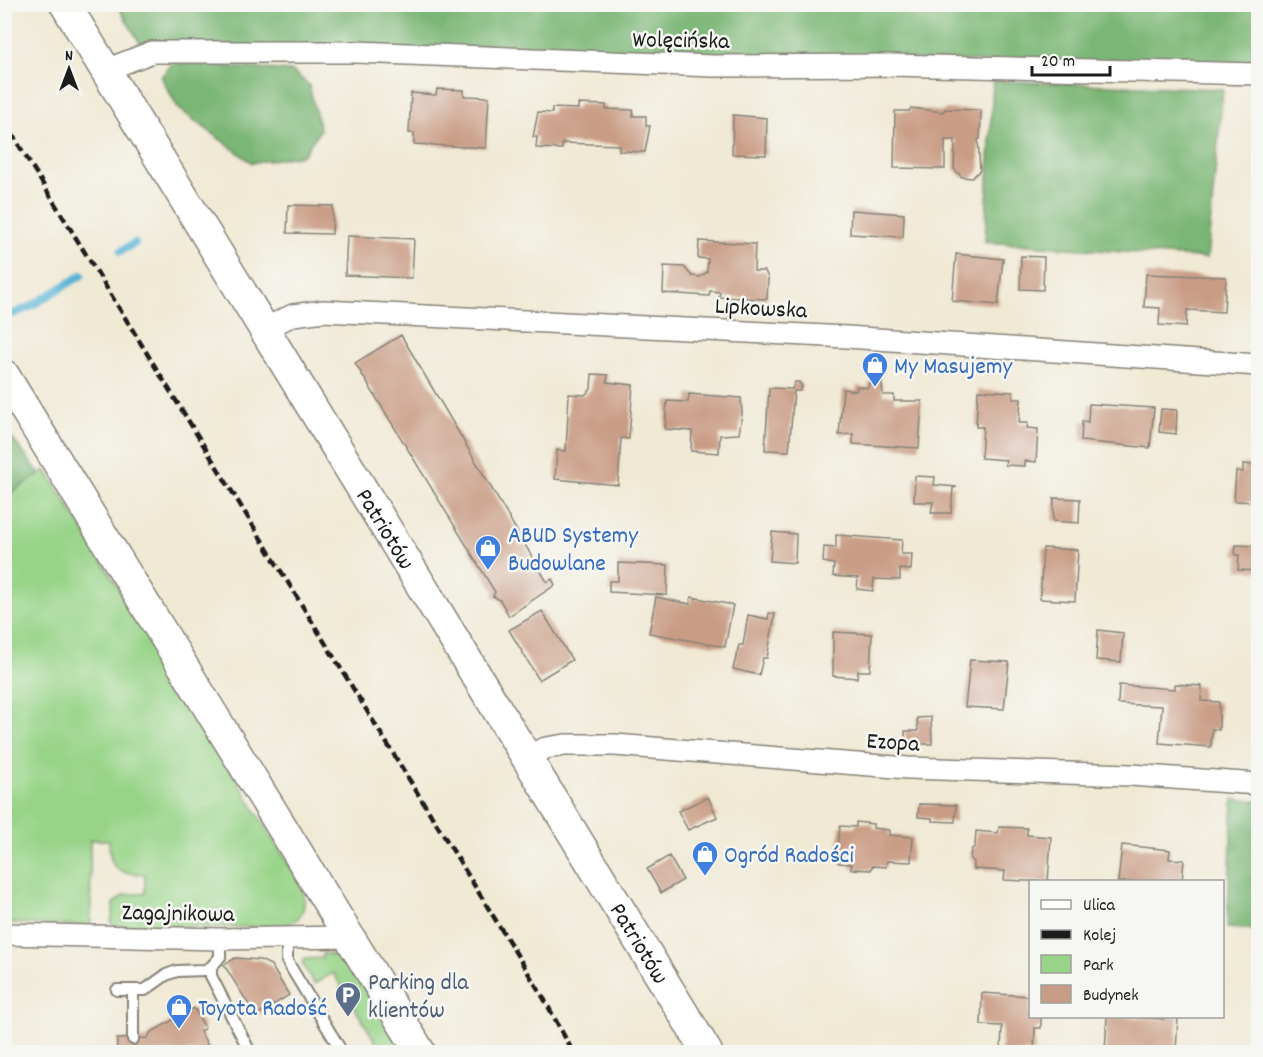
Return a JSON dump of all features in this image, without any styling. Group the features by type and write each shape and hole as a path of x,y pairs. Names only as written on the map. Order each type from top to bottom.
{"main road":[{"name":"Patriotów","path":"65,4 707,1053"},
{"path":"4,375 420,1053"}],"street":[{"name":"Wolęcińska","path":"106,70 152,52 356,52 714,66 891,65 1258,74"},
{"name":"Lipkowska","path":"264,329 293,315 324,311 847,337 1258,365"},
{"name":"Ezopa","path":"525,757 546,748 565,745 615,745 908,768 1131,775 1258,784"},
{"name":"Zagajnikowa","path":"4,934 220,939 350,937"}],"lane":[{"path":"117,990 147,989 158,979 177,971 206,970 220,957 220,939"},
{"path":"287,939 287,961 342,1053"},
{"path":"211,967 213,982 250,1053"},
{"path":"133,990 133,1039"}],"green space":[{"path":"117,5 1258,5 1258,66 683,57 140,43"},
{"path":"172,63 292,71 309,85 320,130 303,155 252,163 178,108 161,77"},
{"path":"993,81 1223,89 1207,258 985,242"},
{"path":"5,429 40,474 4,496"},
{"path":"46,470 300,883 304,907 292,923 275,927 114,926 111,923 114,903 124,895 145,893 145,874 121,871 116,868 111,858 109,840 90,840 91,923 88,926 5,923 5,496"},
{"path":"1233,799 1258,801 1258,930 1227,928"},
{"path":"323,953 342,957 348,962 404,1052 382,1052 333,973 314,984 302,963 304,959 322,958"}],"building":[{"path":"437,89 464,90 464,96 489,97 486,148 414,144 414,133 409,133 411,93 436,95"},
{"path":"578,104 606,105 606,109 633,110 633,116 646,116 646,126 650,126 645,152 619,151 619,145 562,143 562,149 536,148 537,137 533,137 538,112 552,113 552,108 578,109"},
{"path":"911,108 943,112 945,109 981,110 980,139 978,139 980,170 972,178 962,177 954,169 955,140 945,140 945,169 894,168 895,111 909,111"},
{"path":"733,115 767,118 766,155 732,154"},
{"path":"288,205 333,206 332,234 287,233"},
{"path":"851,210 904,214 903,237 850,234"},
{"path":"347,236 414,239 412,278 345,275"},
{"path":"699,241 755,244 754,271 765,271 768,278 767,299 719,297 720,292 710,291 709,296 663,293 664,266 684,267 692,276 700,277 707,272 708,259 698,258"},
{"path":"956,254 1003,259 998,305 952,301"},
{"path":"1021,256 1044,257 1043,290 1020,289"},
{"path":"1146,274 1226,277 1224,312 1187,310 1186,327 1159,325 1160,308 1144,307"},
{"path":"401,335 547,582 552,579 555,585 509,616 500,600 493,596 495,592 355,363"},
{"path":"592,374 608,375 607,382 633,385 629,439 621,438 618,485 555,479 557,450 566,451 569,394 585,395 591,389"},
{"path":"875,380 882,383 883,395 894,395 894,401 922,401 919,448 853,444 853,434 839,435 843,389 856,391 857,386 868,388 869,383"},
{"path":"795,382 799,382 802,386 800,391 794,391 789,451 765,450 769,388 792,389"},
{"path":"978,390 1013,392 1013,399 1021,399 1019,423 1028,423 1027,428 1038,429 1036,462 1025,461 1025,466 1005,465 1006,460 981,458 983,427 976,427"},
{"path":"689,394 741,398 742,414 739,434 720,435 719,453 691,451 692,431 665,429 667,401 688,402"},
{"path":"1089,404 1154,408 1150,448 1081,441 1082,421 1088,422"},
{"path":"1161,409 1177,410 1176,434 1159,432"},
{"path":"1243,464 1256,465 1258,502 1234,501 1236,471 1243,472"},
{"path":"915,476 935,477 934,485 957,487 953,488 951,513 931,513 933,502 914,502"},
{"path":"1054,498 1080,499 1079,523 1053,521"},
{"path":"772,532 796,534 795,563 770,561"},
{"path":"836,535 902,540 901,554 912,554 911,570 900,569 900,580 874,579 873,591 857,589 858,578 833,576 834,564 823,562 824,547 836,548"},
{"path":"1236,545 1258,546 1258,571 1238,570 1239,555 1235,555"},
{"path":"1043,548 1078,550 1075,601 1040,599"},
{"path":"618,563 668,565 667,595 609,592 609,581 618,581"},
{"path":"656,597 690,604 691,597 733,605 725,647 649,633"},
{"path":"542,611 572,660 539,680 509,630"},
{"path":"769,613 775,614 767,658 763,658 759,675 733,669 739,645 743,645 748,615 768,619"},
{"path":"1098,630 1123,633 1121,662 1096,660"},
{"path":"833,632 872,634 870,671 858,671 857,678 833,676"},
{"path":"970,660 1009,662 1004,709 965,707"},
{"path":"1175,684 1202,686 1201,701 1219,702 1219,730 1212,729 1211,747 1159,743 1162,706 1118,704 1119,685 1175,689"},
{"path":"931,717 932,744 905,744 905,731 918,731 917,718"},
{"path":"708,797 717,817 688,830 678,811"},
{"path":"919,804 956,805 955,822 932,821 932,818 918,817"},
{"path":"856,822 873,824 873,828 889,830 889,835 913,837 911,862 887,861 886,867 872,866 871,870 851,869 852,864 839,863 837,861 840,826 856,827"},
{"path":"999,827 1027,828 1027,835 1051,837 1048,880 1004,880 1005,871 974,869 974,862 970,858 971,850 975,846 976,831 998,833"},
{"path":"1122,845 1170,850 1169,859 1184,860 1182,880 1118,880"},
{"path":"669,856 683,880 661,893 647,869"},
{"path":"235,958 260,960 271,965 289,995 256,1016 224,965"},
{"path":"982,993 1029,996 1029,1018 1041,1018 1041,1028 1035,1028 1034,1052 1001,1052 1002,1026 981,1025"},
{"name":"Toyota Radość","path":"194,1008 205,1028 200,1031 211,1052 117,1052 117,1039 148,1038 150,1033"},
{"path":"1107,1018 1178,1018 1176,1052 1105,1052"}],"waterway":[{"path":"121,251 135,243"},
{"path":"4,317 28,308 82,275"}],"railway":[{"path":"4,121 543,997 573,1052"}],"place":[{"name":"My Masujemy","path":"875,388"},
{"name":"ABUD Systemy Budowlane","path":"488,571"},
{"name":"Ogród Radości","path":"705,877"},
{"name":"Parking dla klientów","path":"348,1018"},
{"name":"Toyota Radość","path":"179,1030"}]}
